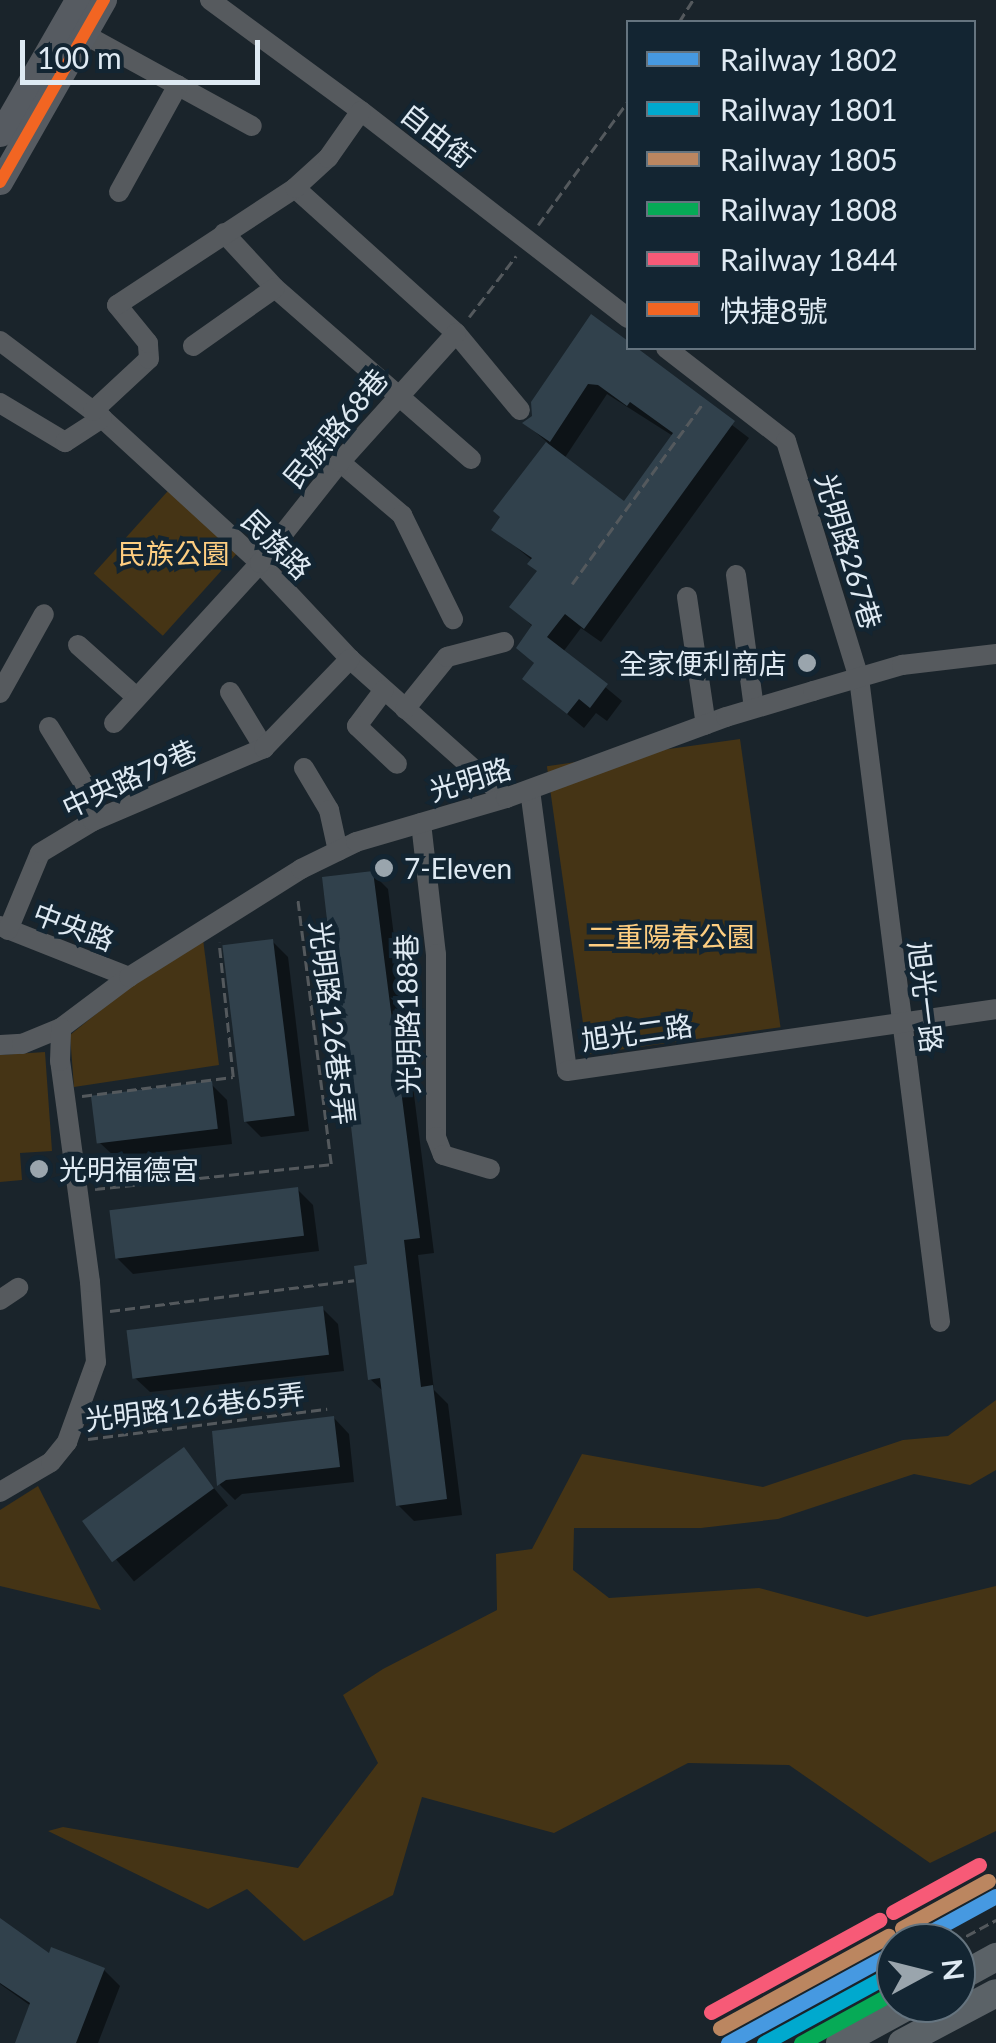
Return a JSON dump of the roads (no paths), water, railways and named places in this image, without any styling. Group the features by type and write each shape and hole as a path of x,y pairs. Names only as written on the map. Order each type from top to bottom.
{"highway":[{"path":"902,2043 996,1993"},
{"path":"840,2043 876,2023"}],"main road":[{"path":"0,182 6,154 75,29 78,0"},
{"path":"0,134 75,29 104,0"}],"street":[{"name":"自由街","path":"210,0 362,111 626,316"},
{"path":"75,29 252,126"},
{"path":"119,192 178,86"},
{"path":"0,403 66,442 149,359 148,343 118,305 295,188 328,158 362,111"},
{"path":"295,188 456,333 520,410"},
{"path":"224,233 275,288 471,459"},
{"path":"193,346 275,288"},
{"name":"民族路68巷","path":"114,722 260,563 340,462 456,333"},
{"name":"民族路","path":"0,341 98,414 260,563 350,659 506,798"},
{"name":"光明路267巷","path":"669,350 786,440 858,678"},
{"path":"340,462 402,516 454,619"},
{"path":"736,576 754,708"},
{"path":"687,597 706,726"},
{"path":"0,693 44,614"},
{"path":"405,708 446,657 504,642"},
{"path":"78,645 135,696"},
{"name":"光明路","path":"0,1045 22,1044 60,1028 129,976 294,873 338,851 530,790 754,708 902,665 996,654"},
{"path":"230,692 264,748 350,659"},
{"name":"旭光一路","path":"858,678 940,1322"},
{"path":"384,690 357,726 396,764"},
{"path":"49,727 88,792 93,821"},
{"name":"中央路79巷","path":"4,928 40,852 93,821 264,748"},
{"path":"304,768 329,810 338,851"},
{"name":"旭光二路","path":"530,790 567,1071 996,1009"},
{"name":"光明路188巷","path":"421,823 436,954 436,1137 443,1154 490,1169"},
{"name":"中央路","path":"4,928 129,976"},
{"path":"0,1492 51,1462 67,1442 96,1362 94,1313 60,1028"}],"rail line":[{"name":"1844","path":"893,1912 979,1865"},
{"name":"1805","path":"911,1923 988,1881"},
{"name":"1802","path":"947,1923 996,1896"},
{"name":"1844","path":"711,2012 879,1920"},
{"name":"1805","path":"720,2028 876,1943"},
{"name":"1802","path":"728,2043 876,1962"},
{"name":"1801","path":"764,2043 876,1982"},
{"name":"1808","path":"801,2043 876,2002"}],"place":[{"name":"全家便利商店","path":"807,663"},
{"name":"7-Eleven","path":"384,868"},
{"name":"光明福德宮","path":"39,1169"}],"park label":[{"name":"民族公園","path":"174,553"},
{"name":"二重陽春公園","path":"671,936"}]}
